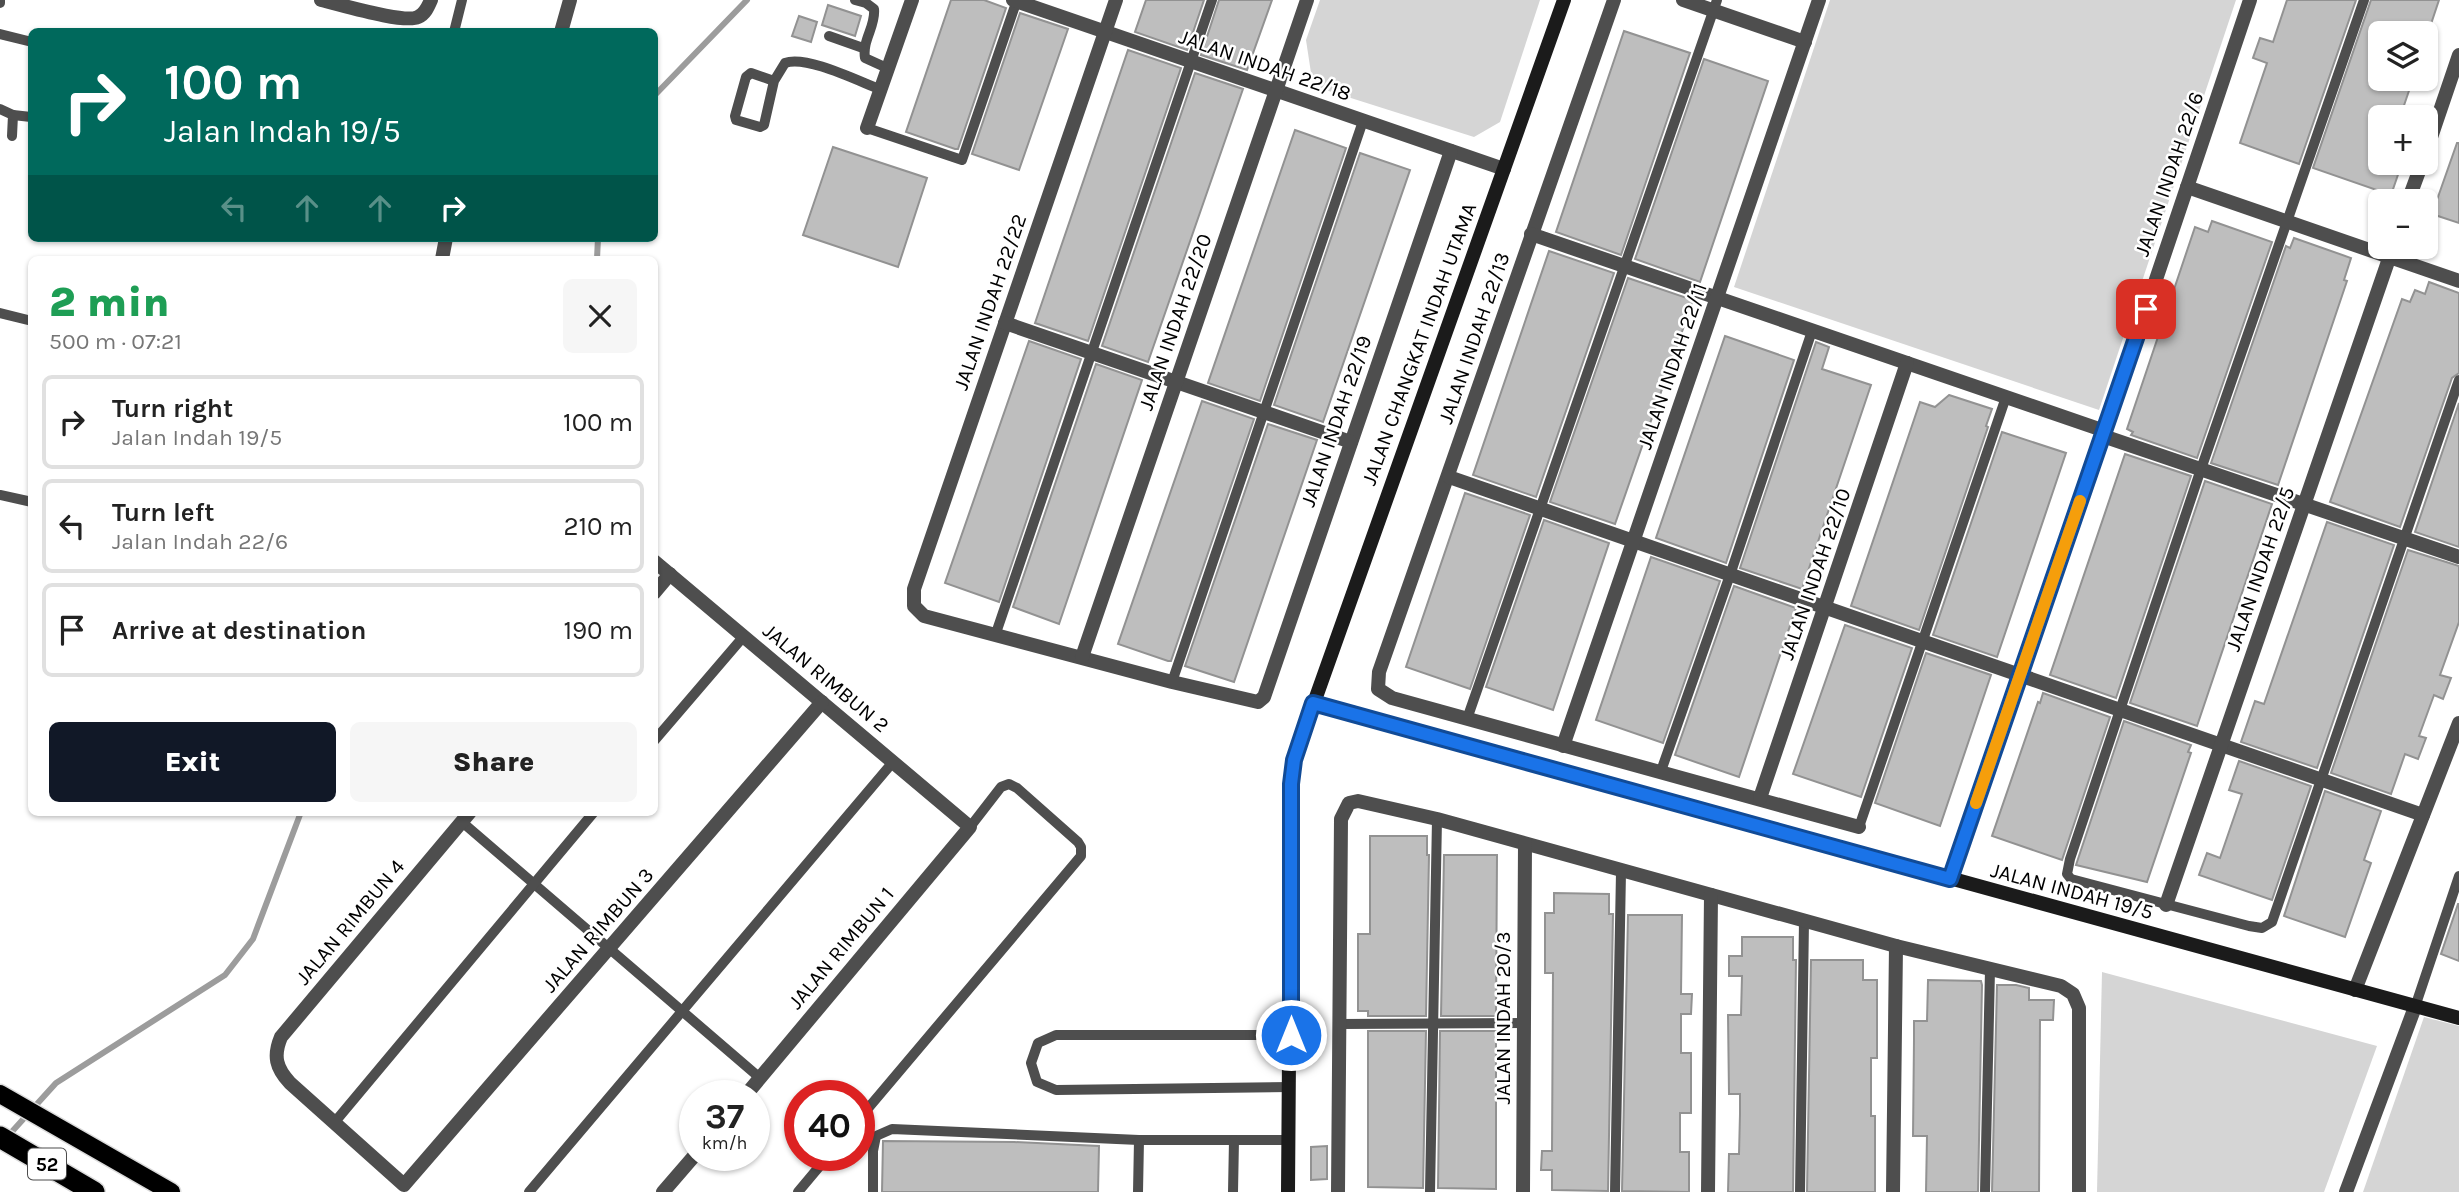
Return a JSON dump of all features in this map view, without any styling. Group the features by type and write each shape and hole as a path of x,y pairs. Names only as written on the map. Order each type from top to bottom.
{"highway":[{"name":"52","path":"0,1137 94,1192"}],"main road":[{"path":"0,1094 171,1192"}],"street":[{"path":"324,0 402,19 416,18 426,11 431,0"},
{"path":"562,28 570,0"},
{"path":"867,128 912,0"},
{"name":"JALAN INDAH 22/18","path":"1015,0 1504,169"},
{"name":"JALAN INDAH 22/22","path":"995,636 924,616 914,606 914,589 1116,0"},
{"name":"JALAN INDAH 22/20","path":"1082,657 1307,0"},
{"name":"JALAN CHANGKAT INDAH UTAMA","path":"1288,1192 1291,784 1294,760 1564,0"},
{"name":"JALAN INDAH 22/13","path":"1467,719 1392,698 1378,689 1379,672 1614,0"},
{"path":"1683,0 1715,5 1805,42"},
{"name":"JALAN INDAH 22/11","path":"1563,746 1819,0"},
{"name":"JALAN INDAH 22/6","path":"1950,879 2250,0"},
{"path":"2438,117 2459,55"},
{"name":"JALAN INDAH 22/19","path":"1172,682 1258,702 1264,697 1451,151"},
{"path":"2187,187 2287,222 2368,245"},
{"path":"1531,234 2006,397 2201,469 2459,557"},
{"name":"JALAN INDAH 22/5","path":"2166,905 2389,259"},
{"path":"2407,259 2459,281"},
{"path":"1005,323 1351,443"},
{"name":"JALAN INDAH 22/10","path":"1760,798 1907,363"},
{"path":"1449,477 2423,815"},
{"name":"JALAN RIMBUN 2","path":"658,564 970,827"},
{"path":"658,588 670,574"},
{"path":"995,636 1172,682"},
{"name":"JALAN RIMBUN 3","path":"406,1188 822,702"},
{"name":"JALAN INDAH 19/5","path":"1313,703 2459,1018"},
{"path":"1467,719 1858,827"},
{"path":"2355,990 2459,723"},
{"path":"1338,1192 1341,819 1349,803 1367,802 1896,946 2061,986 2073,993 2079,1008 2079,1192"},
{"name":"JALAN RIMBUN 4","path":"334,1123 281,1074 275,1052 281,1037 466,817"},
{"name":"JALAN RIMBUN 1","path":"760,1078 970,827"},
{"name":"JALAN INDAH 20/3","path":"1523,1192 1525,844"},
{"path":"1708,1192 1711,895"},
{"path":"1893,1192 1896,946"},
{"path":"2346,1192 2415,1007"},
{"path":"334,1123 406,1188"},
{"path":"663,1192 681,1171"}],"lane":[{"path":"455,28 462,0"},
{"path":"855,0 866,3 873,9 874,16 863,48 865,58 887,68"},
{"path":"867,128 962,160 1015,0"},
{"path":"995,636 1212,0"},
{"path":"2364,0 2201,469 2070,859 2067,874 2078,883 2249,926 2268,926 2275,917 2459,380"},
{"path":"1467,719 1715,5"},
{"path":"0,34 28,41"},
{"path":"829,36 863,48"},
{"path":"774,80 751,73 746,78 736,120 760,127 764,125 774,80 785,63 793,60 880,89"},
{"path":"0,109 13,115 28,117"},
{"path":"12,136 13,115"},
{"path":"1172,682 1363,121"},
{"path":"0,313 28,320"},
{"path":"1661,771 1812,331"},
{"path":"1858,827 2006,397"},
{"path":"0,495 28,501"},
{"path":"658,736 744,636"},
{"path":"530,1192 893,762"},
{"path":"875,1100 1081,856 1082,847 1078,842 1017,788 1009,785 1001,787 970,827"},
{"path":"334,1123 591,816"},
{"path":"466,817 534,883 760,1078"},
{"path":"1430,1192 1437,819"},
{"path":"1615,1192 1621,872"},
{"path":"2415,1007 2459,876"},
{"path":"1800,1192 1804,921"},
{"path":"1985,1192 1990,970"},
{"path":"1340,1024 1524,1023"},
{"path":"1290,1087 1056,1090 1037,1082 1031,1063 1038,1043 1056,1035 1291,1035"},
{"path":"873,1192 873,1152 876,1136 891,1129 1139,1140 1289,1140"},
{"path":"1138,1192 1139,1140"},
{"path":"1233,1192 1234,1140"},
{"path":"798,1192 816,1171"}],"shaded area":[{"path":"1320,0 1540,0 1500,122 1474,137 1313,86 1306,40"},
{"path":"1830,0 2236,0 2099,410 1734,287"},
{"path":"2102,972 2377,1046 2324,1192 2097,1192"},
{"path":"2424,1017 2459,1026 2459,1192 2363,1192"}],"building":[{"path":"951,0 984,0 1006,8 958,149 906,132"},
{"path":"1146,0 1204,0 1187,50 1135,32"},
{"path":"1219,0 1272,0 1247,70 1201,55"},
{"path":"2287,0 2356,0 2299,164 2240,143 2267,63 2253,58 2260,38 2273,42"},
{"path":"2371,0 2439,0 2432,21 2368,21 2368,91 2409,91 2404,105 2368,105 2368,175 2398,175 2393,189 2374,189 2313,168"},
{"path":"828,5 861,16 855,36 822,25"},
{"path":"1020,13 1068,29 1019,170 972,154"},
{"path":"799,16 817,22 811,42 792,36"},
{"path":"1624,31 1690,53 1621,255 1556,232"},
{"path":"1128,50 1181,68 1088,341 1035,323"},
{"path":"1704,59 1768,81 1700,282 1635,259"},
{"path":"1195,73 1243,89 1148,362 1102,346"},
{"path":"1295,130 1346,148 1260,401 1208,383"},
{"path":"2459,143 2459,223 2438,216 2438,197"},
{"path":"833,147 927,178 898,267 803,235"},
{"path":"1360,153 1410,170 1323,422 1274,405"},
{"path":"2212,221 2272,242 2197,458 2131,435 2133,432 2127,429 2195,227 2208,232"},
{"path":"2294,238 2351,258 2344,280 2347,281 2278,485 2211,463 2286,246 2290,248"},
{"path":"1549,251 1614,273 1536,497 1473,475"},
{"path":"1628,278 1693,300 1615,524 1550,502"},
{"path":"2429,282 2459,293 2459,373 2452,378 2400,527 2330,502 2402,299 2410,302 2415,290 2425,294"},
{"path":"1725,336 1794,360 1726,563 1656,538"},
{"path":"1029,341 1081,359 999,602 945,583"},
{"path":"1816,342 1829,347 1822,369 1871,385 1802,589 1740,568"},
{"path":"1096,364 1142,380 1059,624 1013,607"},
{"path":"1949,395 1992,409 1919,630 1851,606 1920,402 1935,407"},
{"path":"1202,401 1254,419 1171,661 1168,661 1118,644"},
{"path":"2459,403 2459,547 2415,532"},
{"path":"1268,424 1317,440 1234,682 1185,666"},
{"path":"2002,432 2066,453 1997,657 1933,635"},
{"path":"2125,454 2191,476 2116,698 2050,675"},
{"path":"2205,481 2272,504 2197,726 2130,703"},
{"path":"1465,493 1530,515 1470,689 1406,667"},
{"path":"1544,520 1609,543 1553,710 1486,687"},
{"path":"2327,522 2394,545 2317,768 2241,742 2255,701 2264,704"},
{"path":"2408,550 2459,566 2459,622 2440,675 2451,678 2443,699 2434,695 2419,736 2426,738 2418,759 2405,754 2391,794 2331,773"},
{"path":"1651,557 1720,581 1663,743 1596,720"},
{"path":"1734,586 1796,608 1739,777 1675,755"},
{"path":"1845,625 1912,648 1861,797 1793,774"},
{"path":"1926,653 1991,675 1940,826 1875,803"},
{"path":"2043,693 2110,717 2062,860 1992,836"},
{"path":"2124,721 2191,745 2188,752 2191,753 2147,882 2076,865"},
{"path":"2239,761 2311,786 2272,900 2199,875 2207,853 2220,858 2242,794 2229,790"},
{"path":"2325,791 2381,811 2364,860 2371,863 2345,937 2284,916"},
{"path":"1370,836 1427,836 1429,855 1426,1016 1368,1016 1368,1011 1358,1011 1358,934 1370,934"},
{"path":"1444,855 1497,855 1496,1016 1441,1016"},
{"path":"1554,893 1609,894 1609,914 1613,914 1608,1191 1552,1190 1552,1170 1541,1170 1542,1151 1552,1151 1553,973 1545,973 1545,913 1554,913"},
{"path":"2459,904 2459,961 2441,954"},
{"path":"1628,915 1682,915 1681,994 1692,994 1691,1014 1681,1014 1681,1053 1691,1053 1691,1113 1680,1113 1680,1152 1689,1152 1689,1192 1622,1191"},
{"path":"1742,937 1793,937 1793,960 1796,960 1793,1192 1728,1192 1729,1154 1739,1154 1740,1094 1729,1094 1728,1015 1741,1015 1742,976 1729,976 1729,956 1742,956"},
{"path":"1811,960 1863,960 1863,980 1877,980 1877,1058 1871,1058 1871,1116 1875,1116 1875,1192 1807,1192"},
{"path":"1928,980 1981,981 1982,985 1978,1192 1926,1192 1927,1136 1913,1136 1914,1021 1927,1021"},
{"path":"1997,985 2029,988 2029,1000 2054,1000 2053,1020 2040,1020 2039,1192 1992,1192"},
{"path":"1368,1031 1426,1031 1423,1188 1368,1187"},
{"path":"1440,1031 1496,1031 1496,1189 1438,1188"},
{"path":"883,1141 1099,1146 1098,1192 882,1192"},
{"path":"1327,1146 1327,1179 1311,1180 1311,1147"}],"waterway":[{"path":"658,92 747,0"},
{"path":"597,256 598,242"},
{"path":"8,1136 56,1083 225,975 253,939 299,816"}],"slow traffic":[{"path":"1976,803 2080,501"}],"route":[{"path":"1291,1035 1291,784 1294,760 1313,703 1950,879 2146,309"}]}
